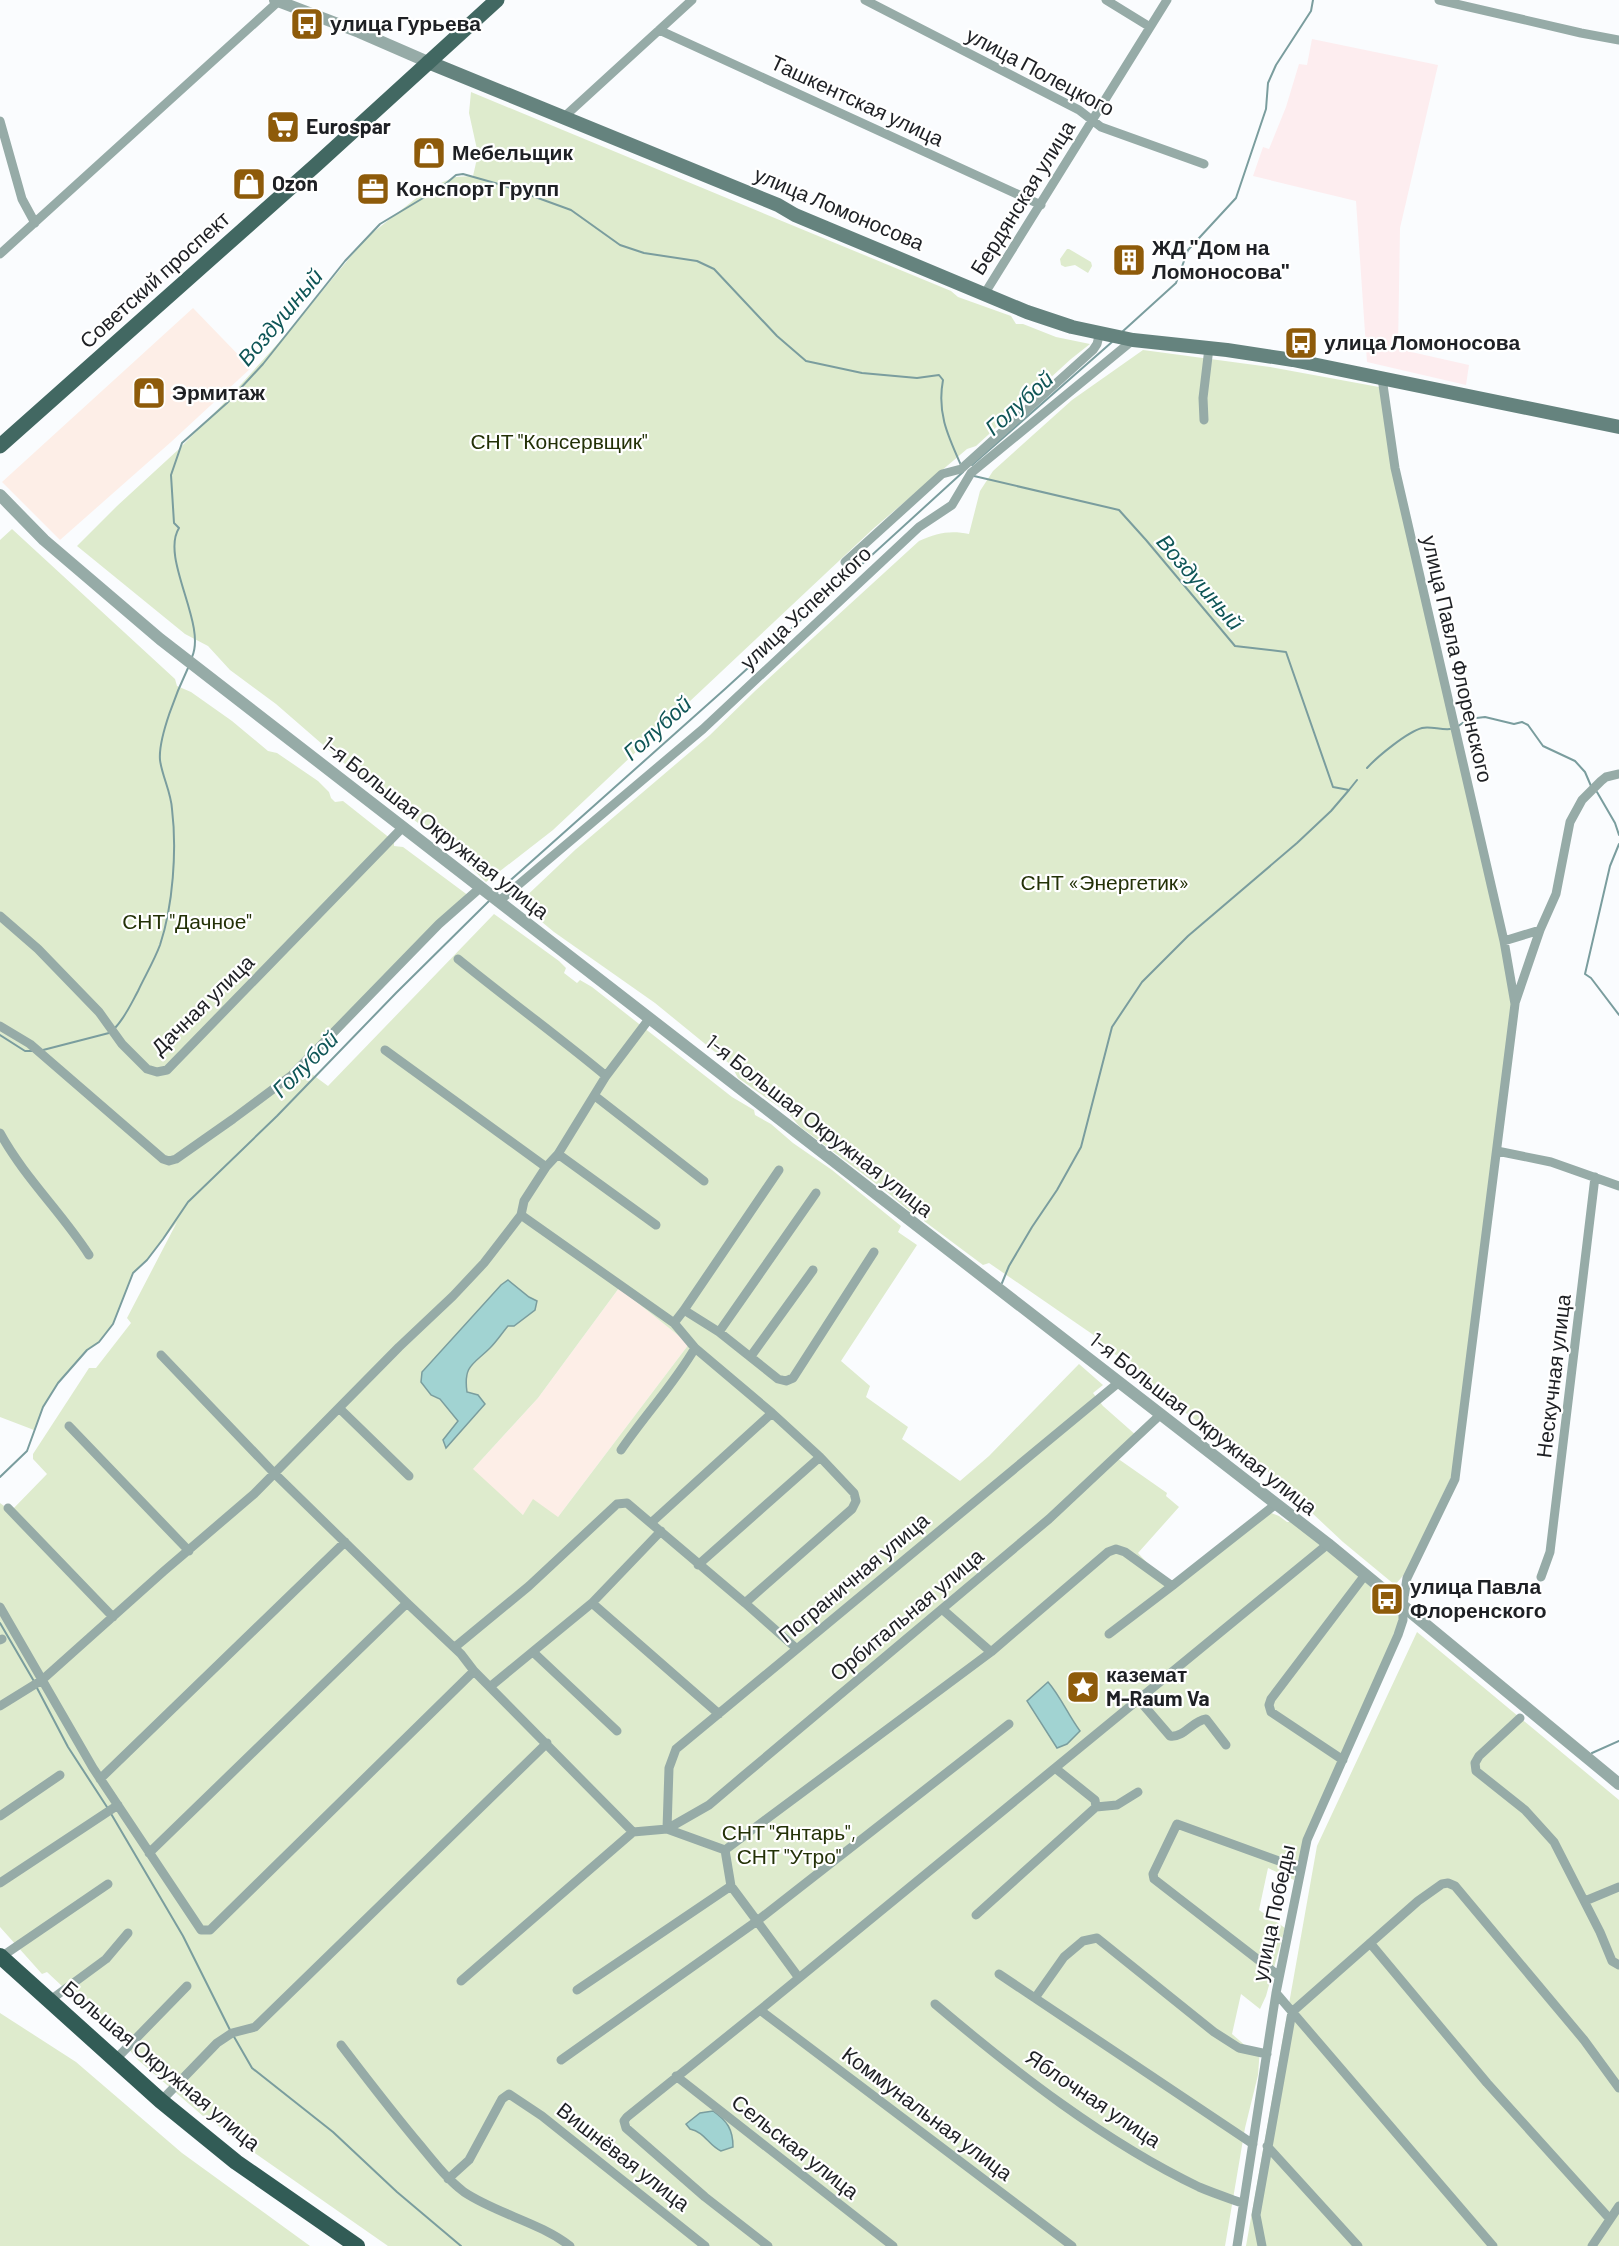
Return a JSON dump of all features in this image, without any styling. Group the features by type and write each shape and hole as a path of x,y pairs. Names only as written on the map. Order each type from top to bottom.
{"highway":[{"name":"Большая Окружная улица","path":"0,1957 161,2102 236,2162 357,2246"}],"main road":[{"name":"Советский проспект","path":"0,446 316,165 497,0"},
{"name":"улица Ломоносова","path":"428,62 1027,312 1072,327 1133,340 1293,360 1382,381 1619,427"}],"street":[{"name":"улица Ломоносова","path":"278,0 428,62"},
{"path":"0,254 278,0"},
{"path":"564,117 692,0"},
{"name":"улица Полецкого","path":"865,0 1079,110 1101,127 1204,164"},
{"path":"1107,0 1150,27"},
{"name":"Бердянская улица","path":"985,293 1167,0"},
{"path":"1439,0 1619,40"},
{"name":"Ташкентская улица","path":"659,30 1041,205"},
{"path":"0,121 22,199 35,223"},
{"path":"845,562 942,474 961,469 1093,350 1100,332"},
{"name":"улица Успенского","path":"498,902 703,729 919,527 952,505 971,473 1133,340"},
{"path":"1204,420 1203,399 1209,348"},
{"name":"улица Павла Флоренского","path":"1382,381 1395,468 1504,941 1515,1004"},
{"name":"1-я Большая Окружная улица","path":"0,495 44,540 160,639 1328,1544 1619,1784"},
{"name":"улица Павла Флоренского","path":"1403,1605 1407,1578 1455,1479 1515,1004 1540,930 1556,894 1570,822 1582,800 1601,781 1606,777 1619,774"},
{"name":"Дачная улица","path":"0,916 39,950 99,1012 122,1044 147,1069 157,1072 167,1070 403,827"},
{"path":"0,1026 30,1044 163,1159 169,1161 176,1159 292,1075 439,924 483,890"},
{"path":"1504,941 1540,930"},
{"path":"458,959 506,998 558,1035 606,1076"},
{"path":"0,1706 42,1680 254,1494 453,1296 484,1263 521,1215 524,1202 546,1167 558,1154 606,1076 649,1019"},
{"path":"385,1050 546,1167"},
{"path":"595,1096 704,1181"},
{"path":"0,1133 89,1255"},
{"path":"1497,1151 1551,1162 1619,1186"},
{"path":"558,1154 656,1224"},
{"path":"674,1323 779,1170"},
{"name":"Нескучная улица","path":"1541,1577 1550,1552 1595,1177"},
{"path":"719,1332 816,1193"},
{"path":"521,1215 674,1323 695,1348 772,1413 820,1457 854,1493 856,1501 852,1509 745,1603"},
{"path":"684,1310 719,1332 778,1379 786,1381 793,1378 874,1252"},
{"path":"751,1356 813,1270"},
{"path":"621,1450 645,1414 685,1365 695,1348"},
{"path":"161,1355 274,1473 454,1647 474,1671 633,1832"},
{"name":"Пограничная улица","path":"667,1829 669,1768 676,1749 1118,1383"},
{"path":"339,1408 409,1476"},
{"path":"651,1522 772,1413"},
{"name":"Орбитальная улица","path":"667,1829 709,1805 1049,1519 1160,1415"},
{"path":"69,1426 189,1551"},
{"path":"698,1565 820,1457"},
{"path":"454,1647 529,1586 617,1504 627,1503 797,1649"},
{"path":"1109,1634 1276,1504"},
{"path":"8,1508 113,1617"},
{"path":"491,1686 592,1603 661,1531"},
{"path":"100,1779 345,1542"},
{"path":"768,2246 705,2197 626,2128 624,2121 627,2117 1328,1544"},
{"path":"725,1850 991,1652 1108,1552 1116,1549 1125,1552 1172,1586"},
{"path":"1343,1760 1271,1712 1269,1705 1270,1699 1365,1575"},
{"path":"149,1853 407,1603"},
{"path":"592,1603 719,1714"},
{"name":"улица Победы","path":"1237,2246 1276,1993 1307,1840 1398,1635 1403,1620 1403,1605"},
{"path":"0,1607 100,1779 201,1930 210,1930 474,1671"},
{"path":"942,1609 991,1652"},
{"path":"533,1652 617,1731"},
{"path":"1139,1700 1170,1736 1177,1737 1199,1720 1206,1719 1226,1745"},
{"path":"1520,1718 1479,1756 1475,1763 1476,1771 1525,1810 1554,1842 1585,1901 1612,1961 1619,1965"},
{"path":"561,2060 757,1921 1009,1724"},
{"path":"161,2102 217,2043 232,2033 255,2027 547,1743"},
{"path":"1055,1768 1095,1800 1096,1807"},
{"path":"0,1816 60,1775"},
{"path":"976,1915 1096,1807 1117,1805 1138,1792"},
{"path":"0,1883 118,1805"},
{"path":"1279,1976 1154,1879 1153,1874 1177,1824 1301,1869"},
{"path":"461,1981 633,1832 667,1829 725,1850"},
{"path":"725,1850 731,1886 799,1978"},
{"path":"1262,2246 1256,2215 1292,2012 1418,1901 1442,1884 1449,1883 1455,1886 1584,2040 1619,2088"},
{"path":"0,1957 108,1884"},
{"path":"576,1990 731,1886"},
{"path":"1585,1901 1619,1887"},
{"path":"49,2001 106,1959 128,1933"},
{"path":"1035,1998 1064,1957 1083,1941 1096,1938 1214,2032 1239,2048 1267,2054"},
{"path":"1370,1943 1487,2084 1609,2218"},
{"path":"999,1974 1253,2144"},
{"path":"115,2060 187,1986"},
{"path":"1276,1993 1493,2246"},
{"name":"Яблочная улица","path":"935,2004 983,2044 1118,2143 1200,2187 1242,2203"},
{"name":"Коммунальная улица","path":"760,2010 1072,2246"},
{"path":"341,2044 392,2112 448,2179 465,2192 509,2216 549,2232 570,2246"},
{"name":"Сельская улица","path":"676,2076 893,2246"},
{"name":"Вишнёвая улица","path":"448,2179 469,2160 502,2099 509,2094 600,2160 705,2246"},
{"path":"1267,2146 1358,2246"},
{"path":"1592,2246 1619,2206"}],"shaded area":[{"path":"1312,39 1438,65 1400,228 1398,349 1469,365 1466,385 1367,362 1356,201 1253,176 1263,147 1269,149 1286,107 1299,64 1307,65"},
{"path":"193,308 251,368 60,540 2,482"},
{"path":"619,1288 689,1344 558,1517 523,1515 472,1470 538,1398"}],"green space":[{"name":"СНТ \"Консервщик\"","path":"471,92 951,291 958,297 1011,316 1016,324 1023,324 1056,337 1090,344 976,446 967,449 874,528 553,830 486,882 442,840 390,803 276,704 230,670 208,646 185,634 77,546 224,403 291,329 366,238 429,188 455,177 473,176 478,154 469,113"},
{"path":"1067,249 1091,262 1092,266 1088,273 1075,265 1065,267 1061,265 1060,259"},
{"name":"СНТ «Энергетик»","path":"1143,350 1270,367 1379,387 1496,907 1513,1009 1460,1458 1407,1571 1395,1585 1343,1542 1264,1468 1170,1402 1137,1375 1133,1370 1135,1365 1128,1359 1108,1352 1094,1341 1095,1336 989,1263 983,1265 924,1221 927,1216 924,1213 914,1215 799,1126 789,1114 738,1078 731,1065 655,1003 554,932 519,903 575,850 710,735 919,541 944,533 969,534 980,491 993,471 1072,400"},
{"name":"СНТ \"Янтарь\", СНТ \"Утро\"","path":"12,529 175,679 177,686 191,692 232,721 268,751 277,753 318,781 335,802 343,801 391,839 394,846 403,847 469,896 305,1069 328,1086 494,914 559,961 566,968 564,973 577,983 580,980 592,987 732,1097 754,1110 755,1115 771,1124 793,1143 832,1170 901,1226 898,1232 917,1245 841,1361 870,1386 866,1397 908,1427 902,1439 960,1481 989,1456 1079,1364 1103,1385 1093,1393 1103,1406 1137,1436 1117,1458 1167,1493 1166,1496 1179,1507 1138,1553 1172,1590 1264,1510 1291,1522 1333,1553 1402,1615 1302,1851 1294,1880 1268,1868 1259,1910 1285,1928 1266,1996 1260,2009 1241,1994 1232,2034 1248,2048 1260,2048 1258,2075 1245,2128 1225,2246 388,2246 229,2135 206,2115 203,2116 138,2060 47,1972 42,1974 0,1927 0,1503 11,1511 47,1474 33,1459 33,1454 89,1368 96,1368 131,1323 127,1318 177,1222 147,1260 133,1273 113,1324 99,1342 87,1350 58,1383 43,1407 34,1430 0,1417 0,540","holes":["619,1288 689,1344 558,1517 533,1499 523,1515 473,1469 538,1398"]},
{"path":"1417,1632 1619,1800 1619,2246 1246,2246 1317,1846"},
{"path":"0,2013 76,2062 182,2153 310,2246 0,2246"}],"water":[{"path":"508,1280 537,1301 535,1310 514,1326 508,1326 468,1370 467,1392 478,1395 485,1404 446,1448 443,1440 458,1421 440,1399 431,1395 421,1382 422,1372"},
{"path":"1048,1682 1080,1731 1067,1744 1057,1748 1027,1701"},
{"path":"713,2111 728,2126 732,2135 733,2147 721,2151 686,2124 700,2113"}],"waterway":[{"name":"Голубой","path":"1122,332 1176,283 1188,250 1236,198 1266,109 1268,83 1276,65 1311,11 1313,0"},
{"name":"Воздушный","path":"192,657 195,643 194,627 175,556 175,541 179,528 174,523 171,475 182,443 227,403 263,364 345,261 380,224 443,186 456,175 463,174 502,185 571,210 620,245 644,253 697,261 714,269 777,336 806,361 862,373 917,378 939,375 943,380 941,402 944,423 960,463"},
{"name":"Голубой","path":"972,465 1112,342"},
{"name":"Голубой","path":"495,894 963,472"},
{"name":"Воздушный","path":"974,476 1119,510 1235,646 1286,652 1333,787 1349,790 1357,780"},
{"name":"Воздушный","path":"114,1029 128,1011 155,957 168,913 173,878 173,825 170,796 161,766 160,750 170,713 188,668"},
{"name":"Воздушный","path":"1457,727 1468,719 1485,717 1514,724 1522,722 1528,725 1543,746 1575,761 1585,772 1591,786"},
{"name":"Воздушный","path":"1367,768 1393,745 1416,730 1422,728 1450,729"},
{"path":"1002,1283 1009,1266 1081,1147 1112,1027 1142,982 1188,936 1297,843 1331,811 1349,790"},
{"name":"Воздушный","path":"1597,792 1615,823 1619,835"},
{"name":"Воздушный","path":"1619,844 1610,866 1585,974 1591,978 1619,1015"},
{"name":"Голубой","path":"0,1477 27,1451 43,1407 58,1383 87,1350 99,1342 113,1324 133,1273 147,1260 188,1202 277,1116 489,901"},
{"name":"Воздушный","path":"43,1050 109,1033"},
{"name":"Воздушный","path":"0,1035 25,1051 34,1051"},
{"path":"0,1623 35,1683"},
{"path":"37,1688 68,1747 107,1807"},
{"path":"1592,1753 1619,1741"},
{"path":"110,1812 183,1936 230,2030"},
{"path":"233,2035 252,2068 333,2132 397,2192 461,2246"}],"place":[{"name":"улица Гурьева","path":"307,24"},
{"name":"Eurospar","path":"283,127"},
{"name":"Мебельщик","path":"429,153"},
{"name":"Ozon","path":"249,184"},
{"name":"Конспорт Групп","path":"373,189"},
{"name":"ЖД \"Дом на Ломоносова\"","path":"1129,260"},
{"name":"улица Ломоносова","path":"1301,343"},
{"name":"Эрмитаж","path":"149,393"},
{"name":"улица Павла Флоренского","path":"1387,1599"},
{"name":"каземат M-Raum Va","path":"1083,1687"}],"park label":[{"name":"СНТ \"Дачное\"","path":"187,922"}]}
